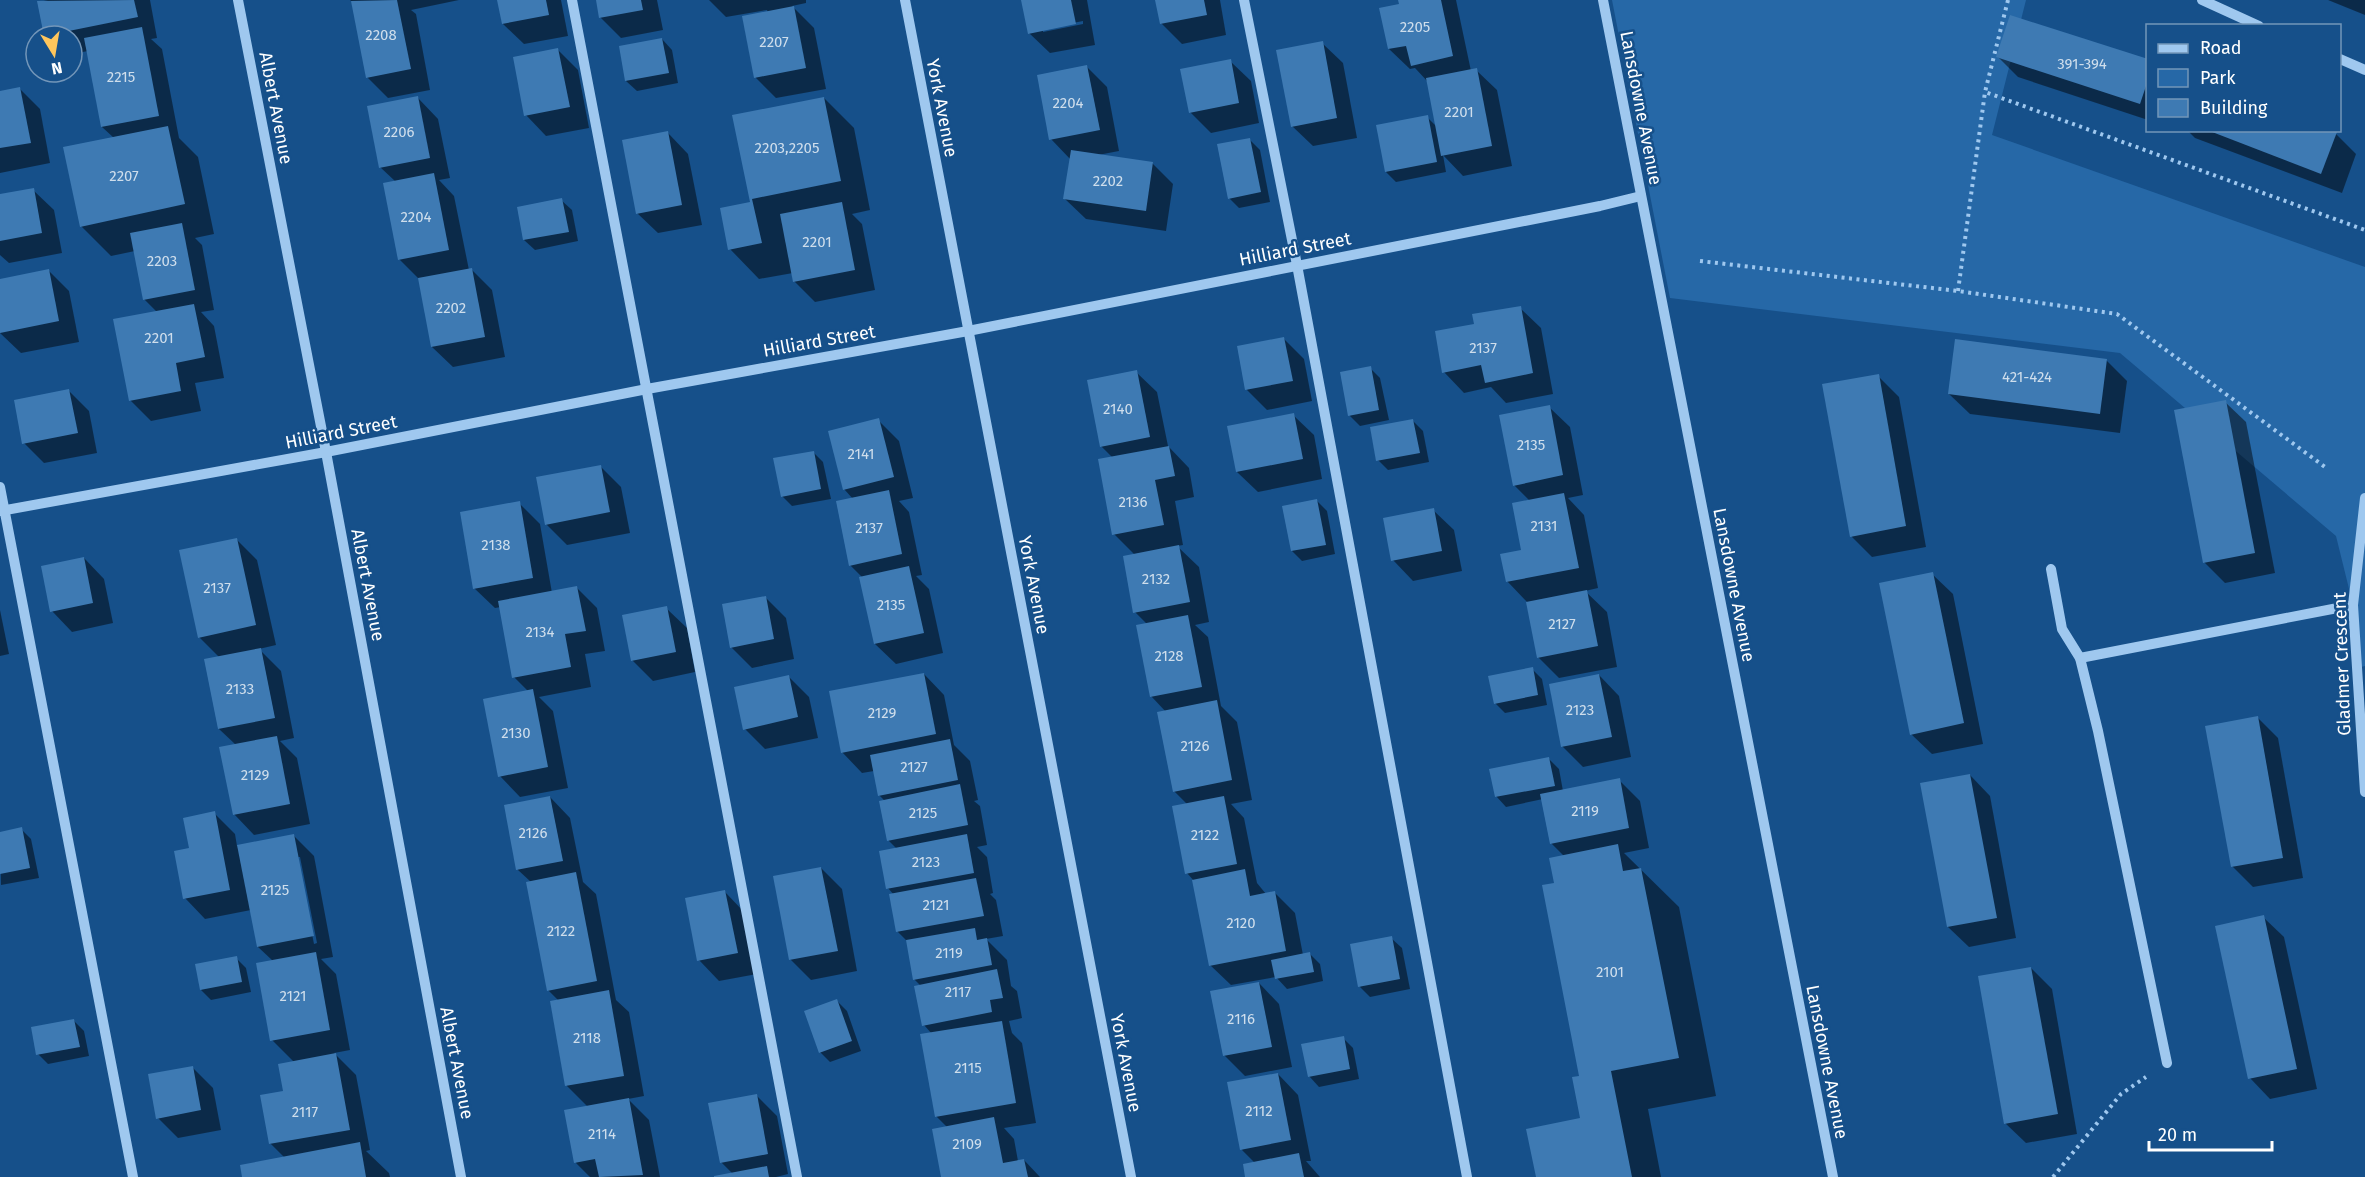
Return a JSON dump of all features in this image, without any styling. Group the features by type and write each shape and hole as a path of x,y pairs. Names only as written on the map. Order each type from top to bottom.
{"street":[{"name":"Albert Avenue","path":"238,0 326,452 461,1177"},
{"path":"572,0 797,1177"},
{"name":"York Avenue","path":"905,0 1131,1177"},
{"path":"1244,0 1297,266 1467,1177"},
{"name":"Lansdowne Avenue","path":"1603,0 1833,1177"},
{"path":"2202,0 2255,24"},
{"path":"2341,59 2365,70"},
{"name":"Hilliard Street","path":"2,510 326,452 647,389 968,331 1641,196"},
{"path":"0,488 2,510 133,1177"},
{"name":"Gladmer Crescent","path":"2365,498 2353,605 2365,792"},
{"path":"2051,568 2062,629 2080,658 2098,731 2167,1063"},
{"path":"2080,658 2353,605"}],"path":[{"path":"1958,291 1985,92 2008,0"},
{"path":"1985,92 2365,230"},
{"path":"1700,261 1958,291 2117,314 2325,467"},
{"path":"2054,1177 2121,1094 2167,1063"}],"green space":[{"path":"1612,0 2026,0 1992,135 2365,267 2365,666 2361,667 2353,605 2336,536 2120,353 1670,298"}],"building":[{"path":"134,0 138,17 84,28 84,24 42,24 37,1"},
{"path":"397,0 411,69 366,78 351,1"},
{"path":"497,0 546,0 549,15 502,24"},
{"path":"596,0 641,0 643,10 599,18"},
{"path":"1021,0 1071,0 1076,24 1028,34"},
{"path":"1155,0 1204,0 1207,15 1160,24"},
{"path":"1398,0 1441,0 1453,56 1411,66 1406,46 1388,49 1379,8 1399,4"},
{"path":"794,6 806,68 754,78 742,16"},
{"path":"2010,15 2146,58 2146,86 2140,104 1996,57"},
{"path":"142,27 159,116 101,127 84,38"},
{"path":"662,38 669,73 625,81 619,46"},
{"path":"1323,41 1337,118 1291,127 1276,50"},
{"path":"558,48 570,107 524,116 513,57"},
{"path":"1231,59 1239,103 1189,113 1180,69"},
{"path":"1087,65 1100,130 1049,140 1037,75"},
{"path":"1477,68 1492,146 1441,156 1426,78"},
{"path":"20,87 31,143 0,148 0,91"},
{"path":"418,96 430,158 379,168 367,106"},
{"path":"824,97 841,181 752,199 762,243 728,250 720,208 750,202 732,115"},
{"path":"1428,115 1437,162 1385,172 1376,125"},
{"path":"168,126 185,204 80,227 63,147"},
{"path":"668,131 682,205 636,214 622,140"},
{"path":"2212,132 2337,132 2321,174"},
{"path":"1250,138 1261,192 1228,199 1217,144"},
{"path":"1071,150 1153,162 1146,211 1063,199"},
{"path":"434,173 449,250 398,260 383,183"},
{"path":"34,188 42,233 0,241 0,194"},
{"path":"562,198 569,232 523,240 517,207"},
{"path":"842,202 855,270 793,282 780,214"},
{"path":"182,223 195,290 143,300 130,233"},
{"path":"472,268 485,337 431,347 418,278"},
{"path":"49,269 59,321 0,333 0,279"},
{"path":"194,304 205,357 176,363 181,391 129,401 113,319"},
{"path":"1521,306 1533,373 1485,383 1481,365 1442,373 1435,331 1474,324 1472,314"},
{"path":"1284,337 1293,381 1245,390 1237,346"},
{"path":"1955,339 2107,359 2100,414 1948,394"},
{"path":"1371,366 1379,410 1348,416 1340,372"},
{"path":"1137,370 1150,437 1100,447 1087,380"},
{"path":"1879,374 1906,526 1850,537 1822,384"},
{"path":"69,389 78,433 22,444 14,400"},
{"path":"2226,400 2255,553 2203,563 2174,410"},
{"path":"1550,405 1563,475 1513,486 1499,415"},
{"path":"1294,413 1303,459 1236,472 1227,426"},
{"path":"879,418 894,477 843,490 828,431"},
{"path":"1413,419 1420,453 1376,461 1370,427"},
{"path":"1169,446 1175,476 1155,480 1164,525 1112,535 1098,459"},
{"path":"814,451 821,489 781,497 773,458"},
{"path":"601,465 610,512 545,525 536,477"},
{"path":"889,490 902,554 849,566 836,501"},
{"path":"1564,493 1579,568 1506,582 1500,554 1521,550 1512,503"},
{"path":"1317,499 1326,545 1291,551 1282,506"},
{"path":"520,501 533,578 473,589 460,512"},
{"path":"1434,508 1442,551 1391,561 1383,518"},
{"path":"237,538 256,625 198,638 179,550"},
{"path":"1179,545 1190,602 1133,613 1123,556"},
{"path":"84,557 93,603 50,612 41,566"},
{"path":"909,566 924,633 874,644 859,577"},
{"path":"1933,572 1964,723 1910,735 1879,583"},
{"path":"577,586 586,631 565,634 571,667 512,678 498,601"},
{"path":"1587,590 1598,646 1537,658 1526,602"},
{"path":"766,596 774,639 730,648 722,604"},
{"path":"667,606 676,652 631,661 622,615"},
{"path":"1188,615 1202,687 1150,697 1136,625"},
{"path":"261,648 275,718 218,729 204,659"},
{"path":"1533,667 1538,695 1494,704 1488,676"},
{"path":"924,673 936,734 841,753 829,691"},
{"path":"1599,674 1612,737 1561,747 1549,684"},
{"path":"789,675 798,717 743,730 734,687"},
{"path":"533,689 548,767 498,777 483,699"},
{"path":"1217,700 1232,780 1173,792 1157,712"},
{"path":"2258,716 2283,858 2231,867 2205,726"},
{"path":"277,736 290,804 233,815 219,747"},
{"path":"950,739 958,780 878,796 870,755"},
{"path":"1549,757 1555,786 1495,797 1489,769"},
{"path":"1970,774 1997,918 1947,927 1920,783"},
{"path":"1620,778 1629,828 1550,844 1540,794"},
{"path":"960,784 968,825 887,841 879,801"},
{"path":"550,796 563,861 516,870 504,805"},
{"path":"1224,796 1237,864 1185,874 1172,806"},
{"path":"215,811 230,890 183,899 174,851 189,848 183,818"},
{"path":"22,827 30,868 0,874 0,832"},
{"path":"294,834 314,936 257,947 237,845"},
{"path":"967,834 974,873 886,889 879,851"},
{"path":"1618,844 1623,871 1641,868 1679,1058 1611,1071 1632,1177 1536,1177 1526,1129 1580,1118 1572,1077 1579,1076 1542,885 1554,883 1549,858"},
{"path":"821,867 838,951 789,960 773,876"},
{"path":"1245,869 1250,896 1275,891 1286,951 1209,966 1192,880"},
{"path":"576,872 597,981 547,991 526,882"},
{"path":"976,878 984,916 896,932 889,894"},
{"path":"725,890 738,953 697,961 685,898"},
{"path":"2264,915 2297,1069 2248,1079 2215,926"},
{"path":"975,928 977,940 987,938 992,965 913,980 906,940"},
{"path":"1392,936 1400,979 1358,987 1350,944"},
{"path":"316,952 330,1030 270,1041 256,963"},
{"path":"1310,952 1314,972 1275,979 1271,960"},
{"path":"237,956 242,982 200,990 195,964"},
{"path":"2031,967 2058,1114 2004,1124 1978,976"},
{"path":"997,969 1003,998 990,1000 992,1012 922,1026 914,986"},
{"path":"1259,982 1272,1047 1223,1056 1210,991"},
{"path":"609,990 624,1076 565,1086 550,1001"},
{"path":"837,999 852,1041 819,1053 804,1011"},
{"path":"74,1019 80,1047 36,1055 31,1027"},
{"path":"1002,1021 1016,1103 935,1117 920,1034"},
{"path":"1344,1036 1350,1069 1308,1077 1301,1044"},
{"path":"336,1053 350,1130 269,1144 260,1095 283,1091 278,1064"},
{"path":"193,1066 201,1110 156,1119 148,1074"},
{"path":"1278,1073 1291,1140 1240,1150 1227,1082"},
{"path":"757,1094 768,1154 720,1163 708,1103"},
{"path":"629,1098 643,1175 599,1177 595,1159 574,1163 564,1110"},
{"path":"994,1117 1003,1163 1024,1159 1028,1177 941,1177 932,1129"},
{"path":"360,1142 366,1177 242,1177 240,1165"},
{"path":"1299,1153 1304,1177 1245,1177 1243,1164"},
{"path":"767,1166 769,1177 714,1177 714,1176"}]}
